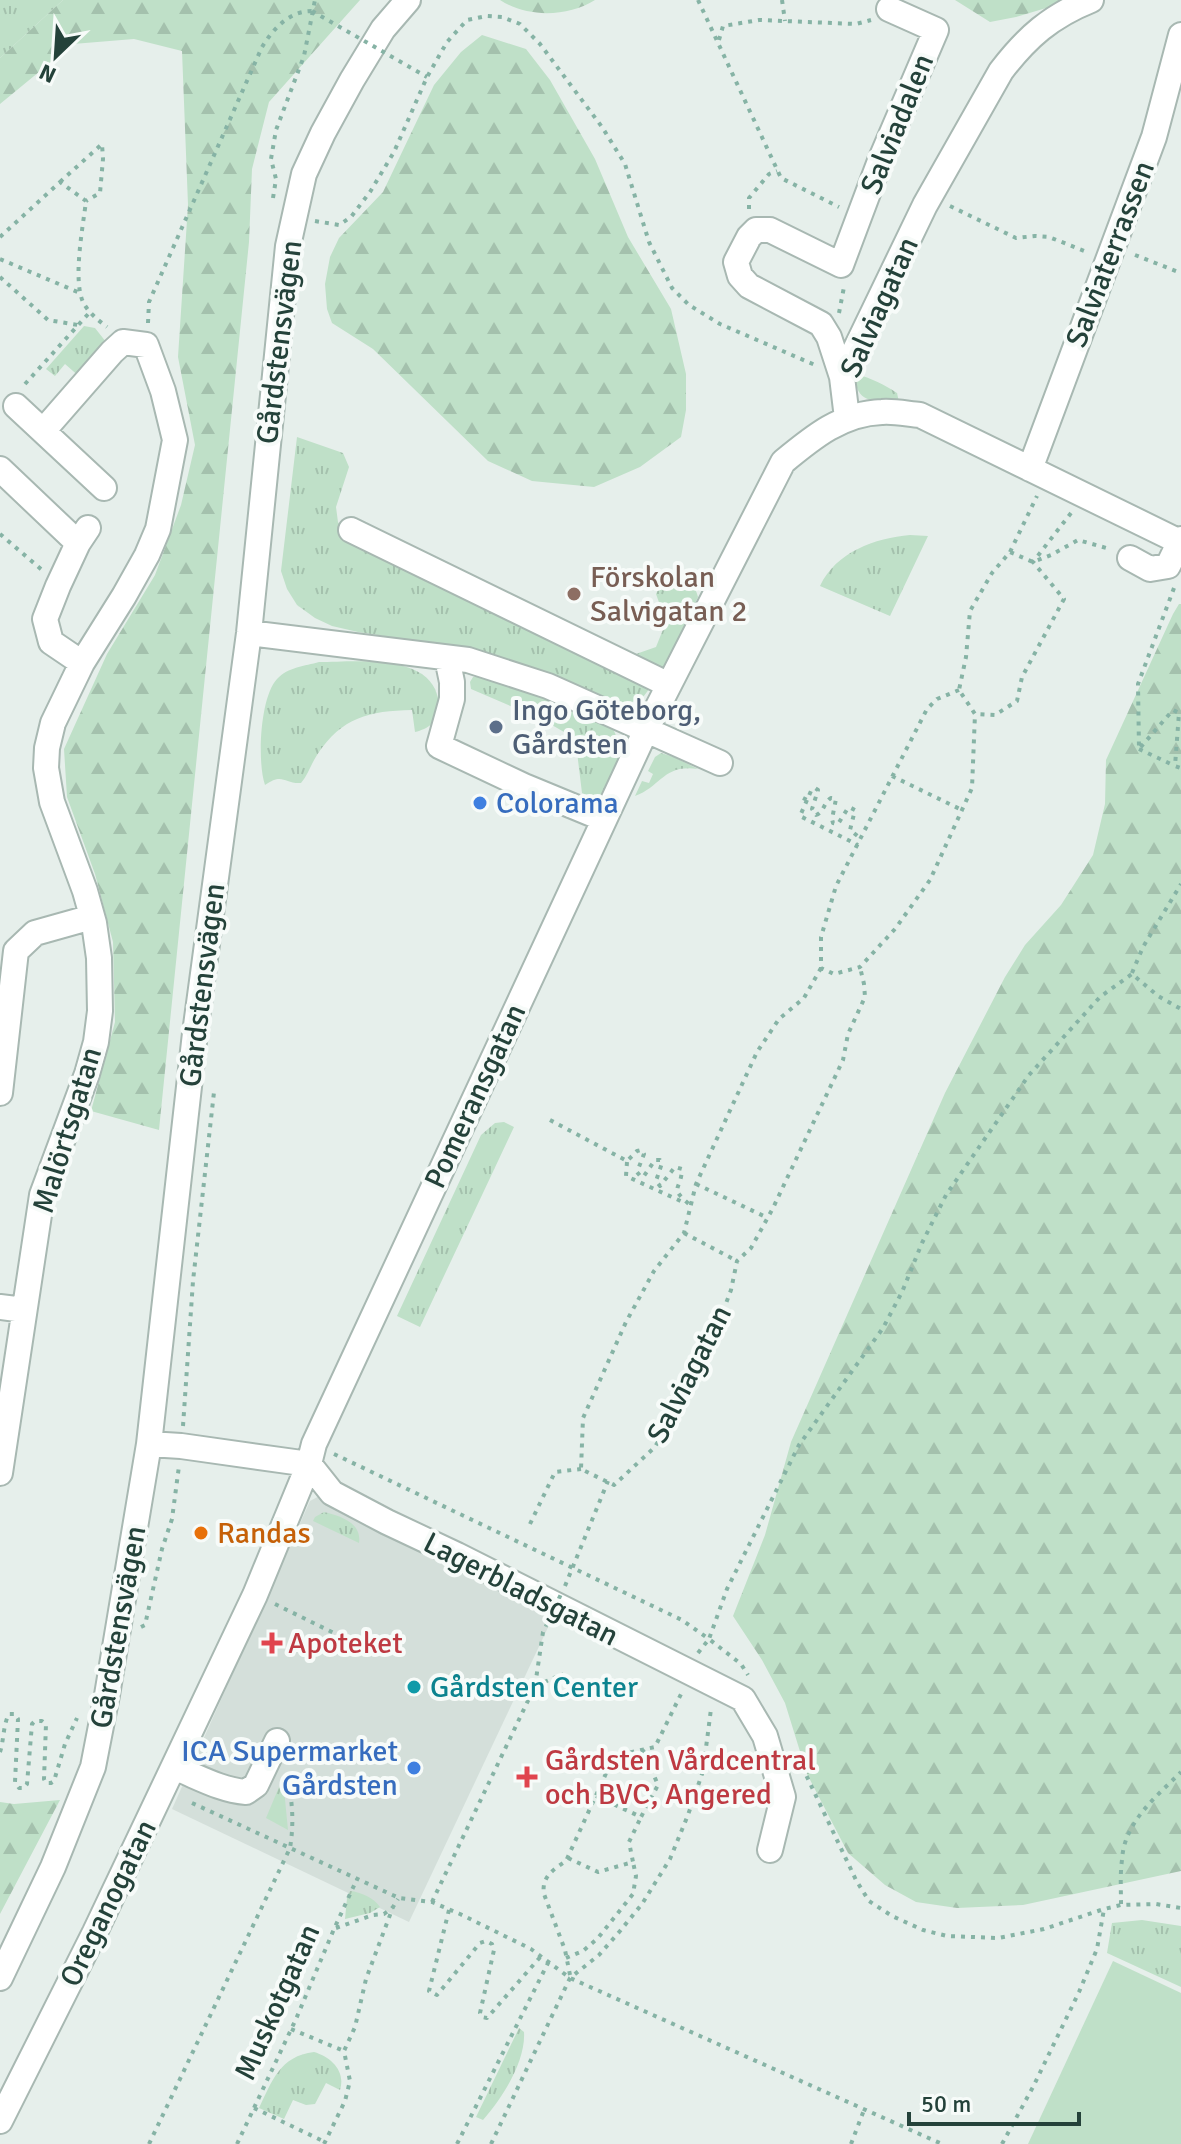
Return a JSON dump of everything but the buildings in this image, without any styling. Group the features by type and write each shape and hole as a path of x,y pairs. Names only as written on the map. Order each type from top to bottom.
{"street":[{"name":"Gårdstensvägen","path":"0,1978 53,1867 93,1767 149,1444 195,1033 249,633 288,246 304,174 323,133 383,29 408,0"},
{"name":"Salviagatan","path":"646,730 783,462 812,438 847,418 842,377 929,196 1001,71 1048,21 1091,0"},
{"name":"Salviadalen","path":"841,265 880,161 936,30 889,9"},
{"name":"Salviaterrassen","path":"1035,478 1110,254 1154,137 1181,35"},
{"path":"841,265 770,230 756,230 736,262 740,276 749,286 821,324 829,337 842,377"},
{"path":"43,431 112,352 135,344"},
{"name":"Malörtsgatan","path":"0,1473 12,1308 42,1195 87,1074 100,1011 99,958 92,917 52,802 46,768 47,748 53,723 82,663 124,596 158,529 175,440 163,391 135,344"},
{"path":"18,398 43,431 104,488"},
{"path":"847,418 882,412 920,415 1035,478 1180,540 1168,566 1150,569 1130,558"},
{"path":"0,469 83,535 45,619 51,642 82,663"},
{"path":"351,530 669,685"},
{"path":"249,633 468,660 548,686 720,763"},
{"path":"447,658 452,699 439,746 604,819"},
{"name":"Pomeransgatan","path":"311,1454 646,730"},
{"path":"0,1093 16,951 35,933 92,917"},
{"path":"149,1444 311,1454"},
{"name":"Oreganogatan","path":"0,2121 95,1932 255,1595 311,1454"},
{"name":"Lagerbladsgatan","path":"311,1454 332,1493 743,1699 765,1736 783,1797 770,1850"},
{"path":"179,1755 183,1771 224,1788 246,1792 256,1785 277,1741"}],"path":[{"path":"315,0 304,56 276,130 271,159 276,179 270,212 339,225 351,217 394,152 427,77 447,42 467,20 502,17 520,24 540,44 602,127 625,164 649,242 672,288 689,305 720,324 842,377"},
{"path":"698,0 777,171 769,174 749,198 749,214 756,230"},
{"path":"782,0 785,21"},
{"name":"Salviadalen","path":"718,42 723,26 759,20 856,24 889,9"},
{"path":"86,201 78,284 83,302 90,312 135,344 149,302 262,47 274,28 301,11 312,11 427,77"},
{"path":"0,237 102,144 100,193 86,201"},
{"name":"Salviadalen","path":"777,171 781,178 859,217"},
{"path":"60,182 86,201"},
{"path":"929,196 1016,238 1035,236 1057,239 1181,273"},
{"path":"0,259 80,293"},
{"path":"829,337 841,309 845,282 841,265"},
{"path":"0,277 48,320 78,325"},
{"path":"18,398 90,312"},
{"path":"821,968 834,974 860,967 895,929 930,880 972,788 975,714 959,690 970,611 992,573 1010,552 1035,478"},
{"path":"1033,562 1077,505"},
{"path":"0,534 58,586"},
{"path":"1033,562 1078,540 1107,547 1130,558"},
{"path":"975,714 995,715 1017,701 1022,677 1064,599 1033,562 1010,552"},
{"path":"1139,749 1138,684 1174,586 1168,566"},
{"path":"581,1469 583,1418 626,1322 654,1271 684,1233 696,1184 757,1052 779,1019 804,998 821,968 821,937 836,886 927,709 937,699 959,690"},
{"path":"1173,710 1179,713 1178,767 1139,749 1173,710"},
{"path":"892,776 962,810"},
{"path":"858,845 800,816 811,791 815,788 818,790 812,809 816,815 829,799 836,799 833,823 838,824 848,808 855,810 850,830 861,839"},
{"path":"850,840 853,834"},
{"path":"570,1978 543,1887 551,1872 567,1858 614,1756 655,1747 694,1675 727,1589 799,1445 883,1328 946,1195 1029,1075 1100,997 1132,974 1143,947 1181,884"},
{"name":"Salviagatan","path":"608,1481 614,1485 655,1447 677,1408 722,1314 737,1261 751,1248 768,1218 843,1060 848,1034 865,997 860,967"},
{"path":"1132,974 1158,996 1181,1009"},
{"path":"118,1626 136,1630 145,1625 172,1519 214,1091"},
{"path":"550,1120 627,1161"},
{"path":"641,1150 644,1154 637,1172 641,1177 655,1160 660,1160 662,1163 656,1181 660,1186 675,1167 682,1169 676,1190 691,1206 626,1176 627,1161 641,1150"},
{"path":"696,1184 768,1218"},
{"path":"684,1233 737,1261"},
{"path":"311,1454 573,1568 682,1620 741,1664 749,1675"},
{"path":"432,1902 535,1686 543,1632 608,1481 581,1469 555,1472 530,1524"},
{"path":"255,1595 346,1639"},
{"path":"535,1686 563,1674"},
{"path":"491,2144 570,1978 599,1955 620,1931 642,1904 670,1859 703,1771 712,1699 694,1675"},
{"path":"0,1752 6,1720 9,1714 15,1714 18,1719 15,1782 19,1788 24,1788 27,1784 32,1724 42,1721 46,1724 44,1779 46,1783 51,1783 79,1713"},
{"path":"149,2144 290,1848 291,1791 277,1741"},
{"path":"793,1747 820,1809 869,1901 923,1930 947,1936 998,1938 1044,1929 1121,1905 1156,1904 1181,1908"},
{"path":"566,1958 583,1951 598,1938 633,1894 636,1876 629,1842 658,1785 643,1750"},
{"path":"1121,1905 1122,1857 1129,1831 1147,1806 1181,1772"},
{"path":"596,1796 641,1817"},
{"path":"186,1800 399,1898 432,1902 542,1955 570,1978 942,2144"},
{"path":"567,1858 598,1872 633,1862"},
{"name":"Muskotgatan","path":"237,2144 357,1879"},
{"path":"254,2108 325,2143 345,2101 350,2081 344,2051 355,2027 366,1979 399,1898"},
{"path":"334,1929 361,1918 384,1914 393,1907"},
{"path":"1002,2144 1079,1992 1097,1949 1104,1909"},
{"path":"449,1910 429,1991 432,1994 437,1995 480,1943 486,1941 492,1944 494,1950 480,2013 487,2018 542,1955"},
{"path":"457,2144 549,1961"},
{"path":"291,2029 344,2051"},
{"path":"851,2144 864,2110"}],"shaded area":[{"path":"325,1493 560,1602 409,1922 172,1809 310,1501"}],"green space":[{"path":"0,0 63,0 0,58"},
{"path":"63,0 360,0 269,102 252,169 249,242 159,1130 91,1111 115,1022 113,942 95,874 67,797 64,749 107,654 155,575 181,505 195,445 178,357 188,205 182,51 134,39 73,44 0,104 0,58"},
{"path":"500,0 595,0 573,10 548,13 522,10"},
{"path":"955,0 1073,0 990,22"},
{"path":"482,35 526,49 550,80 595,159 628,237 671,309 686,374 686,410 681,437 640,467 594,487 532,481 488,461 373,349 332,323 327,309 325,284 330,257 339,238 383,192 434,85 461,52"},
{"path":"84,326 95,328 110,347 81,378 65,364 55,376 46,369"},
{"path":"856,374 897,393 899,402 875,401 862,396 856,384"},
{"path":"297,437 343,453 349,467 336,507 338,522 345,534 650,688 640,701 620,703 448,646 358,632 315,618 297,605 281,571"},
{"path":"928,536 890,616 820,586 836,564 858,549 883,539"},
{"path":"676,576 691,583 698,597 667,664 659,669 595,641 597,636 636,654 656,647 666,622 656,594 662,582"},
{"path":"1179,604 1181,1871 1023,1905 957,1908 916,1902 885,1885 848,1853 807,1774 785,1703 733,1616 765,1535 791,1442 945,1093 1005,977 1025,945 1061,905 1093,855 1105,804 1106,760"},
{"path":"319,662 383,662 415,670 427,678 435,689 439,702 437,717 428,727 415,732 412,710 383,712 358,719 326,742 301,783 280,779 265,785 261,761 262,730 271,688 286,672"},
{"path":"473,677 521,686 609,722 618,742 618,760 611,779 599,797 582,793 577,752 564,732 471,689"},
{"path":"661,753 698,769 686,768 670,773 635,796 642,781 649,783 653,774 648,771 655,757"},
{"path":"504,1122 514,1127 420,1327 397,1316 481,1135 495,1123"},
{"path":"324,1512 354,1525 359,1543 313,1521"},
{"path":"279,1787 284,1789 288,1830 266,1818"},
{"path":"60,1800 0,1914 0,1802 14,1804"},
{"path":"350,1891 367,1896 380,1907 370,1913 345,1919"},
{"path":"1142,1920 1181,1926 1181,1987 1107,1953 1112,1923"},
{"path":"1113,1961 1181,1993 1181,2144 1028,2144"},
{"path":"519,2028 524,2032 524,2043 517,2067 483,2120 476,2117"},
{"path":"314,2052 336,2066 341,2077 340,2090 326,2083 315,2104 306,2105 293,2100 284,2119 259,2108 273,2079 285,2064 302,2054"}],"place":[{"name":"Förskolan Salvigatan 2","path":"574,594"},
{"name":"Ingo Göteborg, Gårdsten","path":"496,727"},
{"name":"Colorama","path":"480,803"},
{"name":"Randas","path":"201,1533"},
{"name":"Apoteket","path":"272,1643"},
{"name":"Gårdsten Center","path":"414,1687"},
{"name":"ICA Supermarket Gårdsten","path":"414,1768"},
{"name":"Gårdsten Vårdcentral och BVC, Angered","path":"527,1777"}]}
